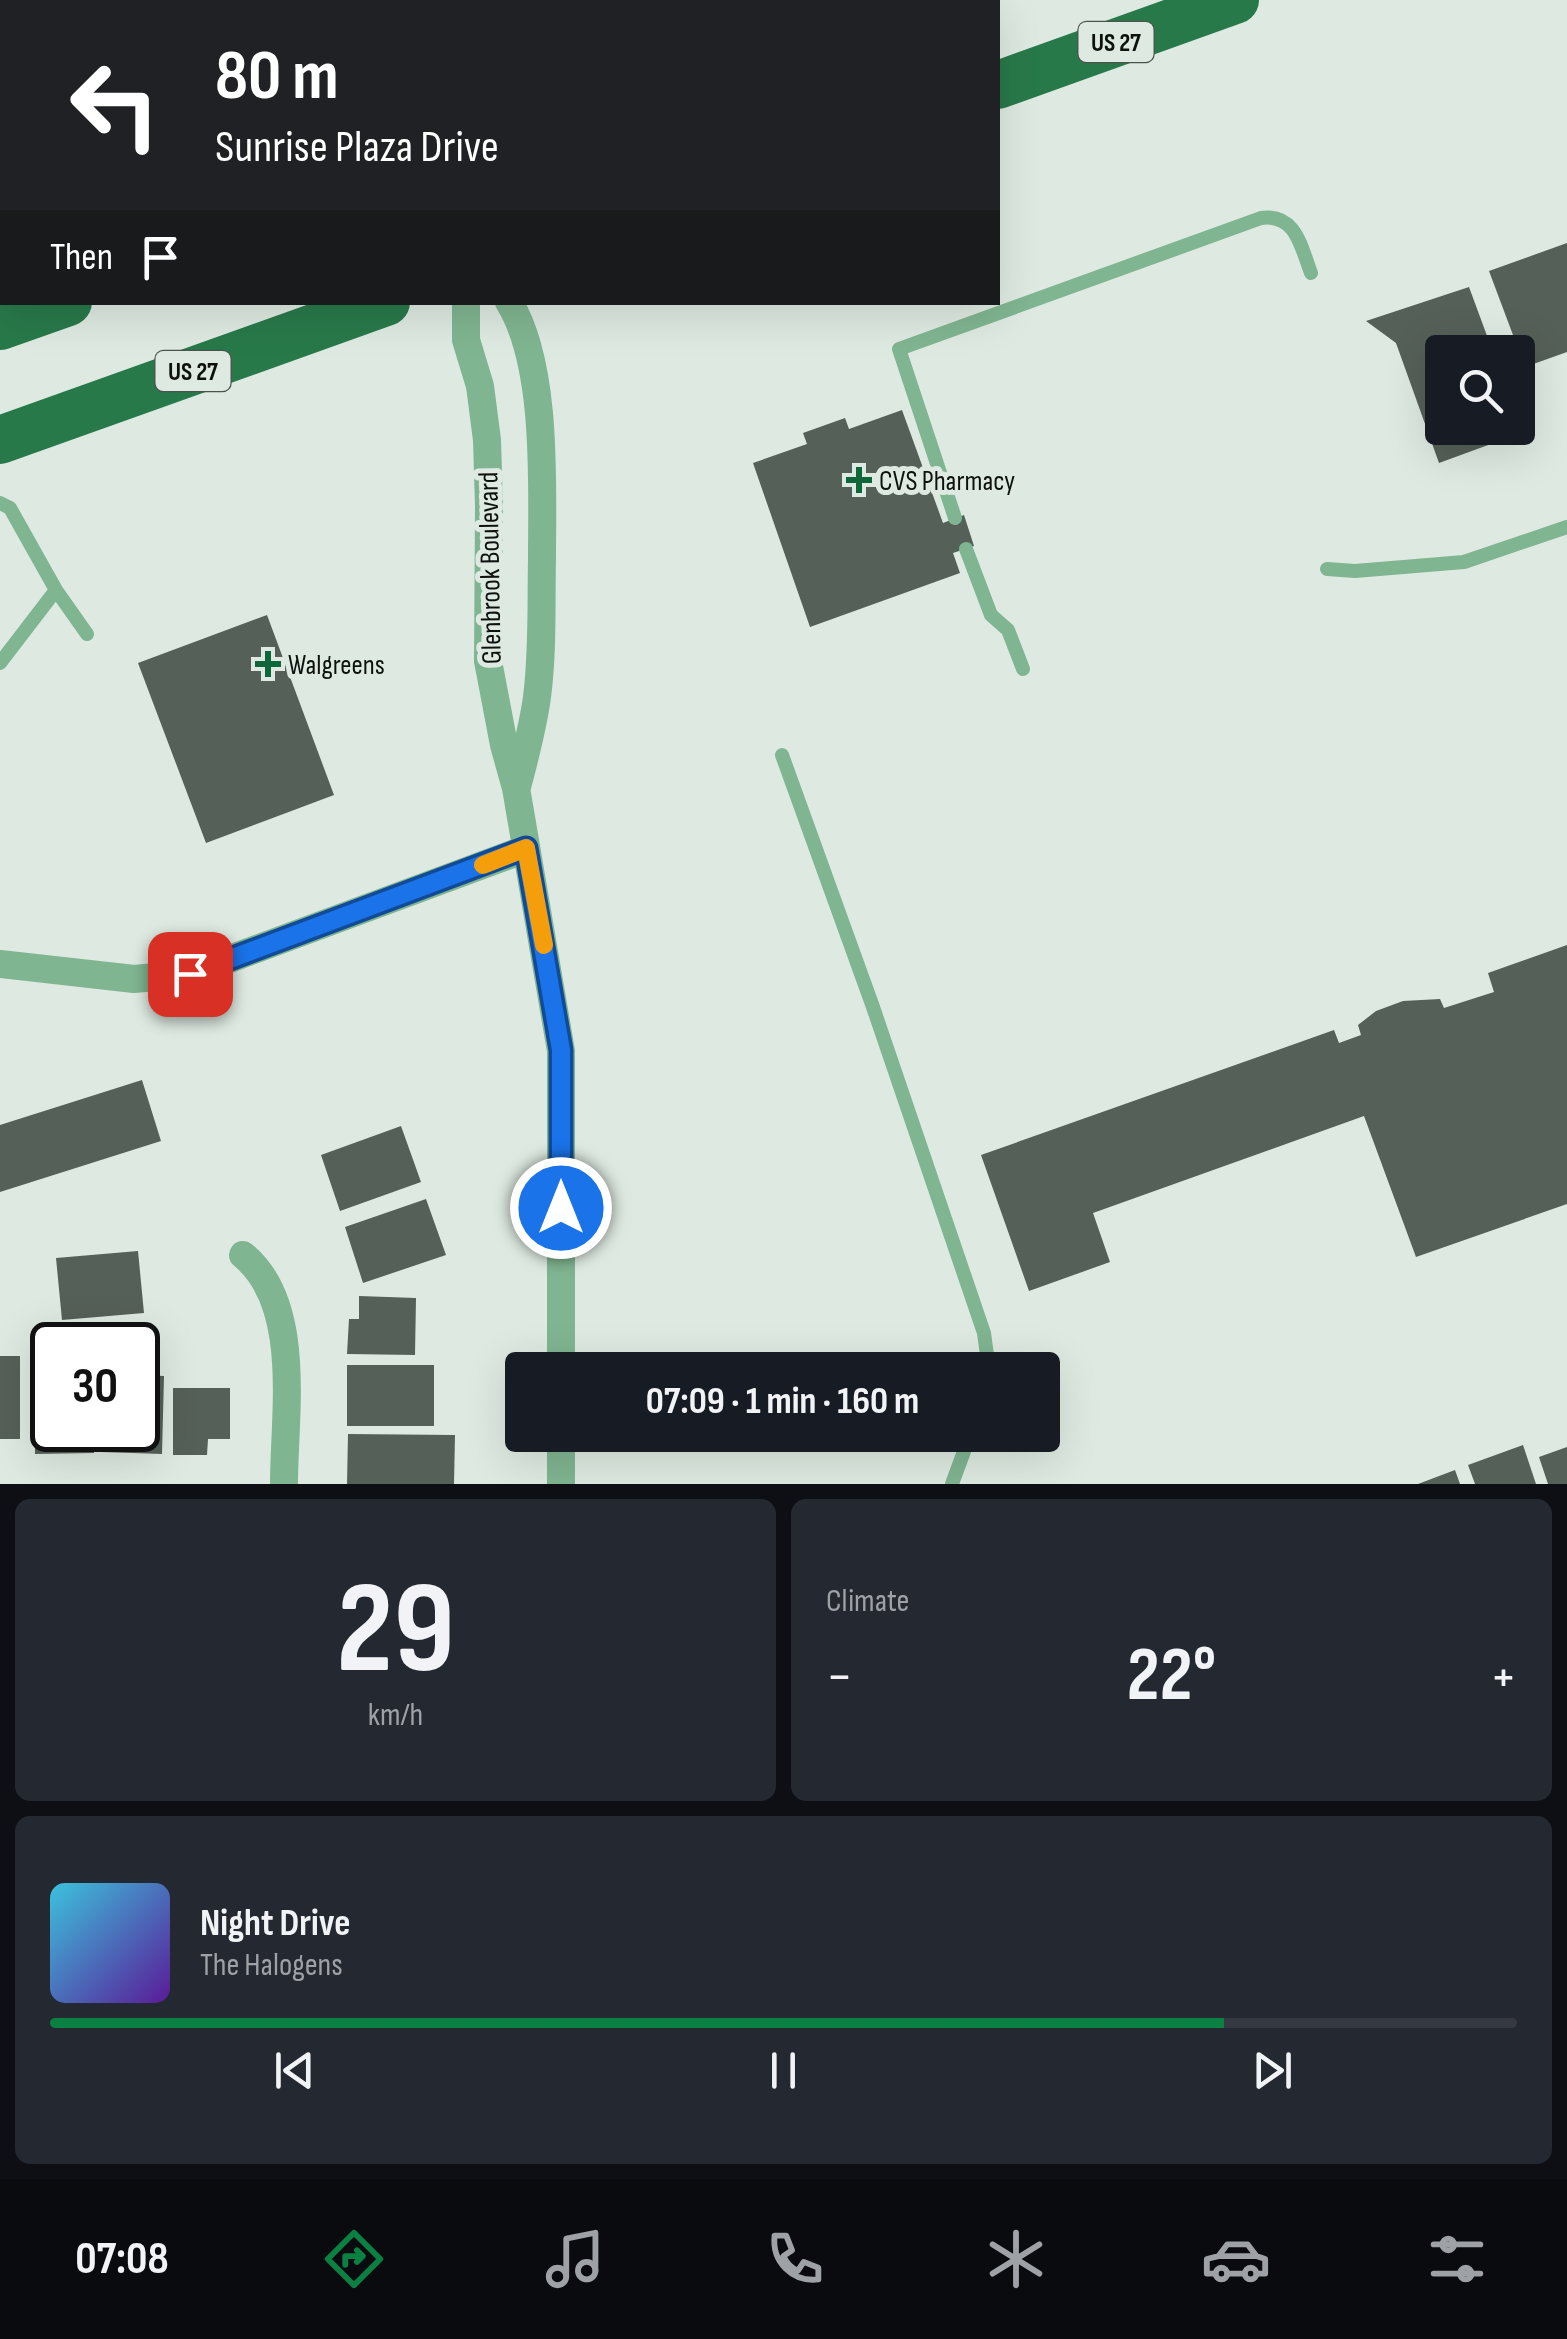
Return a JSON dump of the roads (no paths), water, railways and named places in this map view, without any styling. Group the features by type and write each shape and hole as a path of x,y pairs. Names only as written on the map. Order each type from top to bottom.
{"highway":[{"name":"US 27","path":"1000,84 1236,0"},
{"path":"0,326 60,305"},
{"name":"US 27","path":"0,440 378,305"}],"street":[{"name":"Glenbrook Boulevard","path":"466,305 466,340 480,386 486,440 490,506 488,661 516,788 561,1050 561,1352"},
{"path":"512,305 522,325 528,351 542,474 541,661 528,745 516,788"},
{"path":"0,964 134,979 190,974 526,848"},
{"path":"243,1255 258,1267 269,1284 283,1330 284,1484"},
{"path":"561,1452 561,1484"}],"lane":[{"path":"955,518 899,349 1262,218 1278,218 1290,225 1311,273"},
{"path":"0,503 10,508 56,590 87,634"},
{"path":"1328,569 1464,562 1567,527"},
{"path":"966,548 991,615 1008,630 1023,669"},
{"path":"0,662 56,590"},
{"path":"782,755 873,1007 984,1333 986,1352"},
{"path":"952,1484 964,1452"}],"place":[{"name":"CVS Pharmacy","path":"859,480"},
{"name":"Walgreens","path":"268,664"}]}
